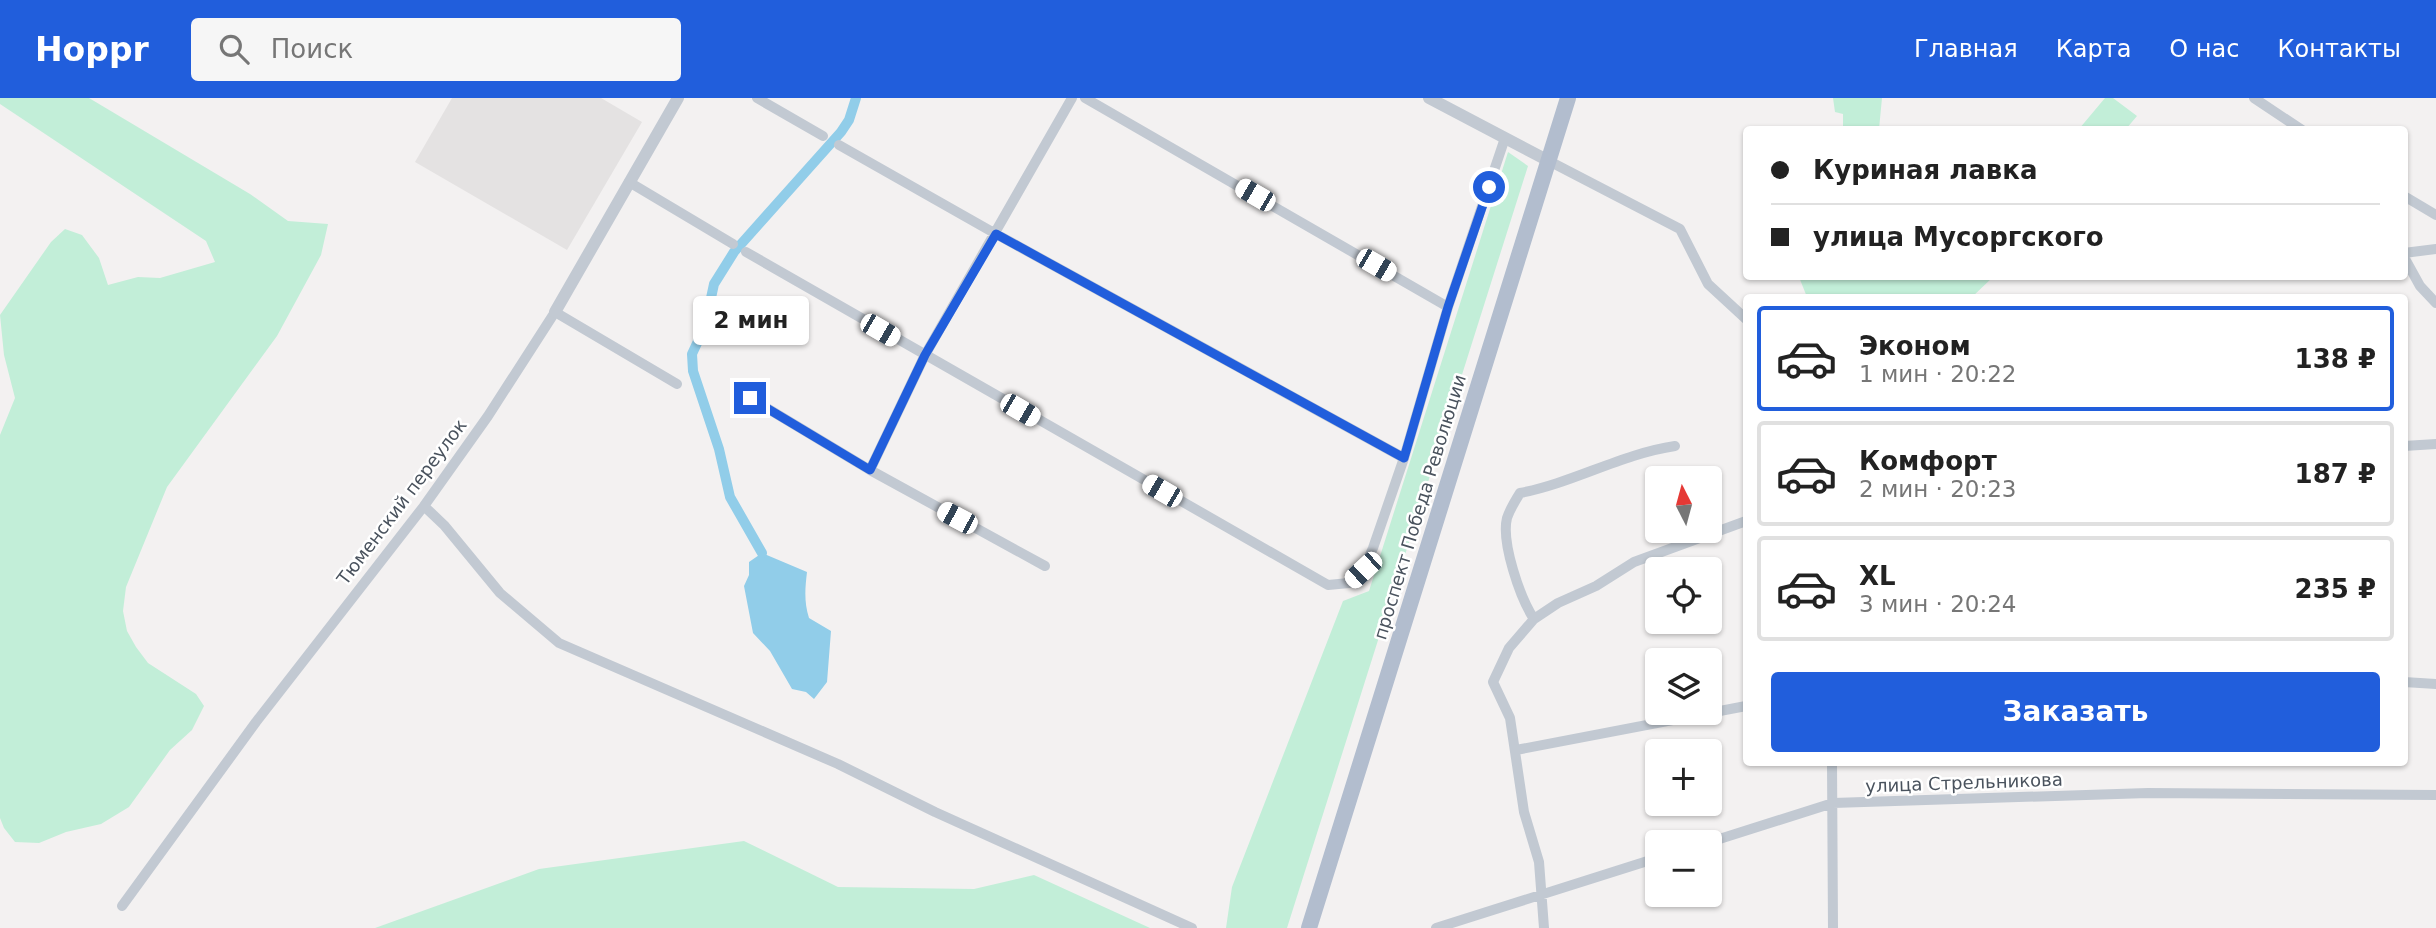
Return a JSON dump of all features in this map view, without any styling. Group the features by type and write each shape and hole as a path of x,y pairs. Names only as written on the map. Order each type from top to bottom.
{"main road":[{"name":"проспект Победа Революции","path":"1310,928 1568,98"}],"street":[{"name":"Тюменский переулок","path":"122,906 256,722 424,506 488,416 555,312 678,98"},
{"path":"757,98 822,136"},
{"path":"870,470 925,355 1072,98"},
{"path":"1085,98 1448,307"},
{"path":"1429,98 1680,229 1708,284 1743,316"},
{"path":"2254,98 2296,126"},
{"path":"746,252 1328,585 1349,583 1363,570 1404,458 1448,307 1505,138"},
{"path":"839,145 1404,458"},
{"path":"629,182 733,244"},
{"path":"2408,198 2436,215"},
{"path":"2408,254 2436,249"},
{"path":"2408,263 2420,286 2436,303"},
{"path":"555,312 677,384"},
{"path":"750,398 870,470 1045,566"},
{"path":"2408,446 2436,444"},
{"path":"1534,619 1518,588 1506,530 1508,517 1520,493 1577,477 1653,449 1675,446"},
{"path":"424,506 444,525 500,593 559,643 838,764 935,812 1192,928"},
{"path":"1544,928 1539,862 1524,812 1510,718 1493,682 1509,648 1534,619 1634,562 1743,522"},
{"path":"2408,682 2436,684"},
{"path":"1516,750 1743,707"},
{"path":"1821,928 1833,926 1832,766"},
{"name":"улица Стрельникова","path":"1722,838 1833,803 2148,793 2436,795"},
{"path":"1436,928 1645,862"}],"shaded area":[{"path":"452,98 601,98 642,122 567,250 415,162"}],"green space":[{"path":"0,98 89,98 250,194 288,221 328,224 321,255 277,336 167,487 126,587 123,611 127,631 136,647 148,663 196,694 204,706 192,730 170,750 129,807 101,824 66,832 39,843 15,842 0,818 0,435 15,398 4,355 0,315 51,242 65,229 82,235 99,258 108,285 138,277 160,278 215,262 206,241 0,104"},
{"path":"1833,98 1882,98 1879,126 1843,126 1843,114 1835,112"},
{"path":"2105,98 2113,98 2137,116 2129,126 2082,126"},
{"path":"1508,152 1528,166 1287,928 1226,928 1232,887 1343,601 1369,591"},
{"path":"1800,280 1990,280 1975,294 1806,294"},
{"path":"744,841 838,887 974,889 1034,875 1150,928 375,928 539,869"}],"water":[{"path":"762,553 807,572 805,595 809,618 831,631 827,682 814,699 806,692 792,689 770,651 753,633 744,586 749,575 749,562"}],"waterway":[{"path":"762,553 730,497 719,449 693,371 692,354 705,326 714,284 734,252 841,132 849,120 856,98"}],"route":[{"path":"750,398 870,470 925,355 996,234 1404,458 1448,307 1489,187"}]}
